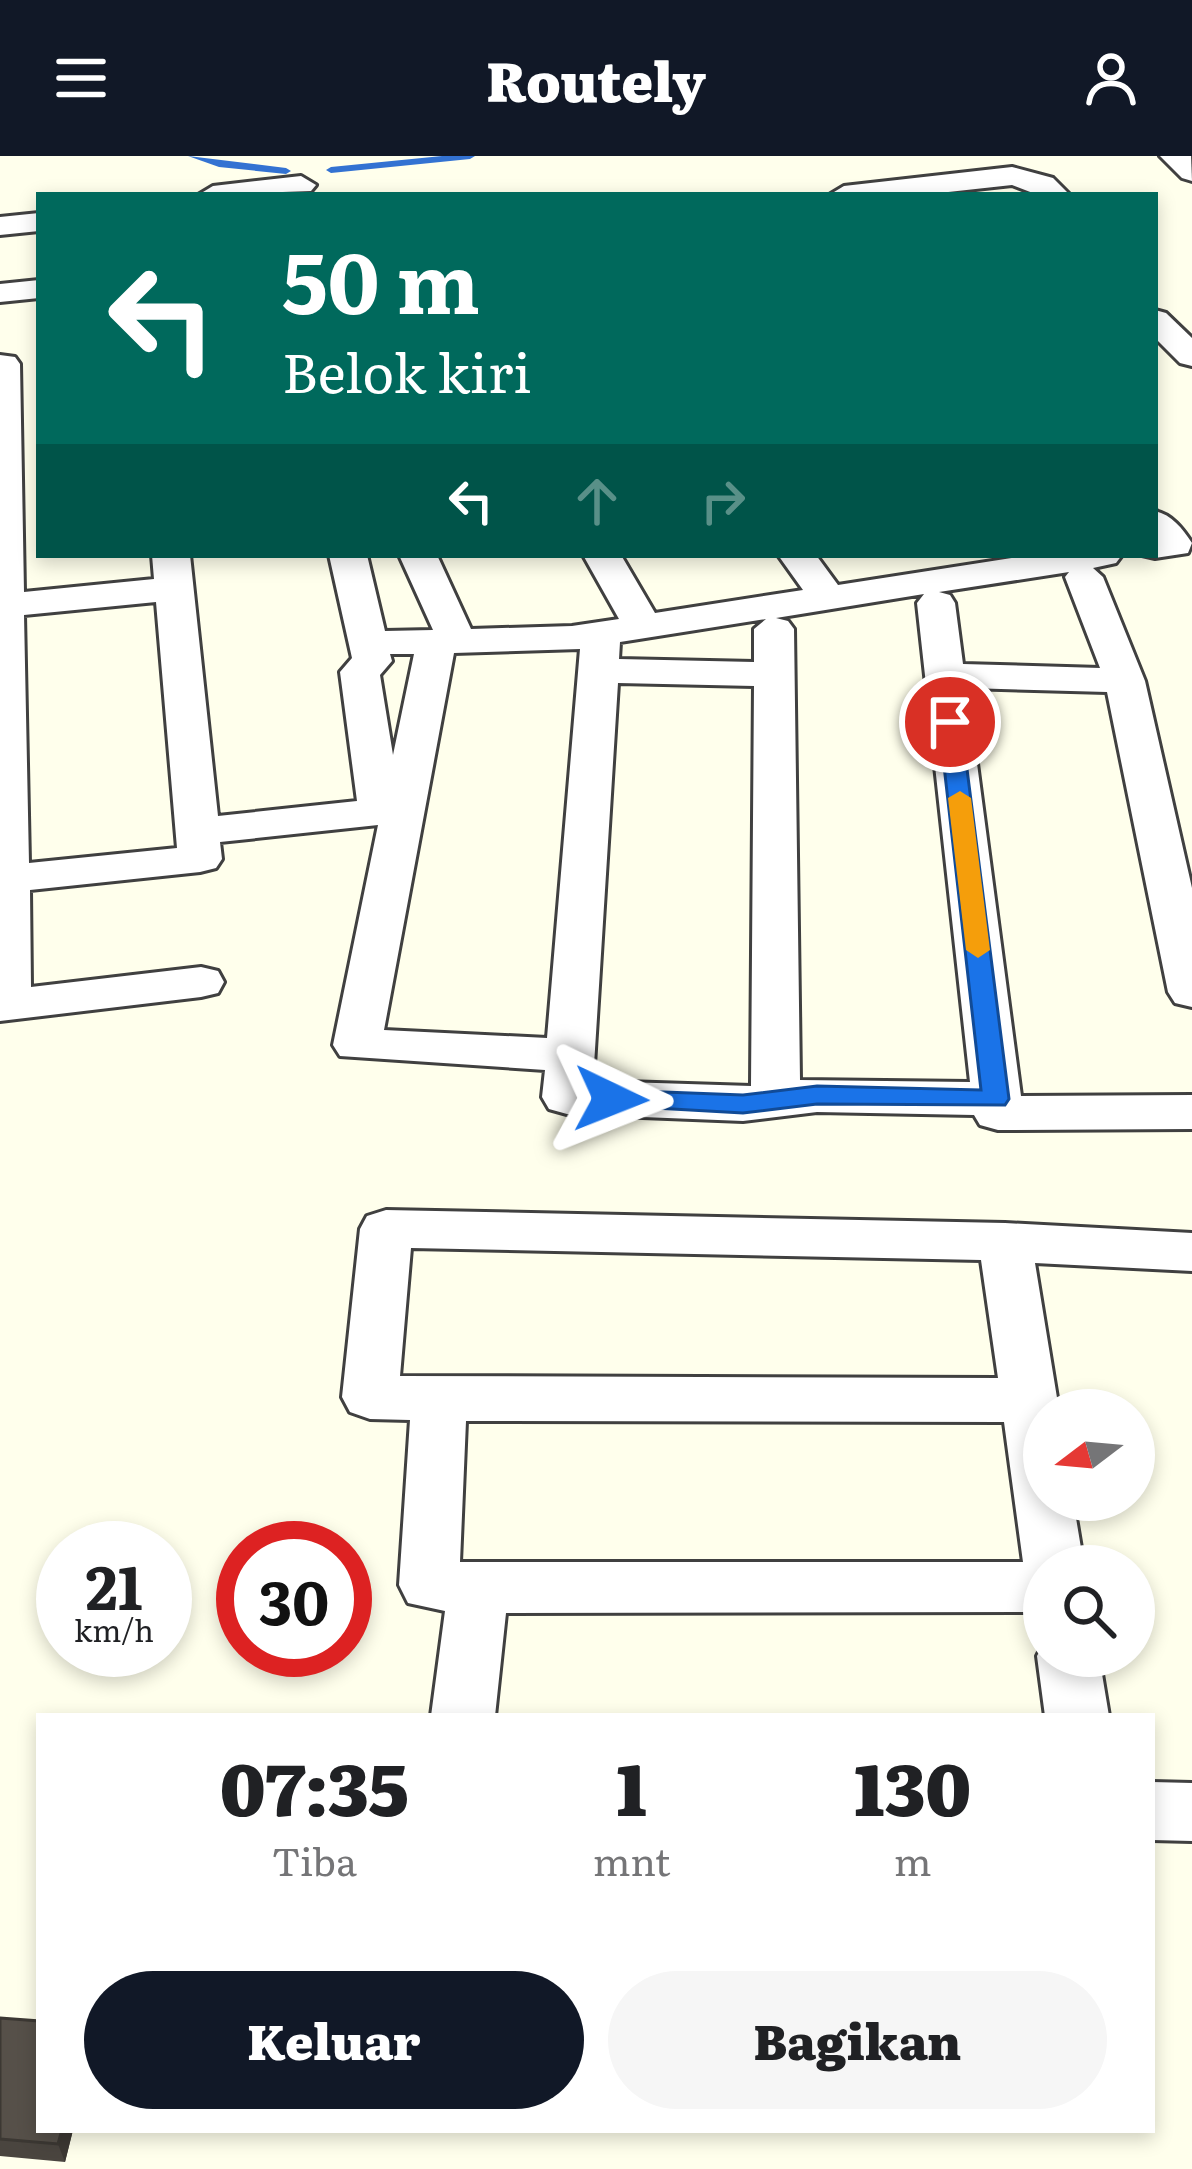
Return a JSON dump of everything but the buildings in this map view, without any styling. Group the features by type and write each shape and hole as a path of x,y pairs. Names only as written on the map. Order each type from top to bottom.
{"street":[{"path":"1174,156 1192,172"},
{"path":"901,192 1014,186 1026,177 1050,192"},
{"path":"229,192 299,179"},
{"path":"0,226 36,222"},
{"path":"0,293 36,289"},
{"path":"1158,295 1192,356"},
{"path":"14,363 5,605 8,879 4,1006 201,982"},
{"path":"350,558 372,661 360,673 392,810"},
{"path":"419,558 446,640 392,810 357,1045 571,1055"},
{"path":"602,558 614,644 567,1097 743,1104 817,1095 996,1099"},
{"path":"799,558 828,598"},
{"path":"614,644 997,562 1094,566 1125,681 1192,992"},
{"path":"5,605 173,572 200,859 8,879"},
{"path":"936,603 998,1113 1192,1112"},
{"path":"774,628 776,1100"},
{"path":"369,643 614,644 775,674"},
{"path":"945,675 1125,681"},
{"path":"197,831 392,810"},
{"path":"1023,1400 370,1396 386,1229 1005,1242 1192,1252"},
{"path":"1005,1242 1026,1389"},
{"path":"439,1399 429,1585 1023,1587"},
{"path":"463,1713 478,1588"},
{"path":"1071,1677 1077,1713"},
{"path":"1155,1811 1192,1812"}],"waterway":[{"path":"193,156 219,164 286,171"},
{"path":"331,170 470,156"}],"slow traffic":[{"path":"960,798 978,950"}],"route":[{"path":"611,1099 743,1104 817,1095 996,1099 950,722"}]}
